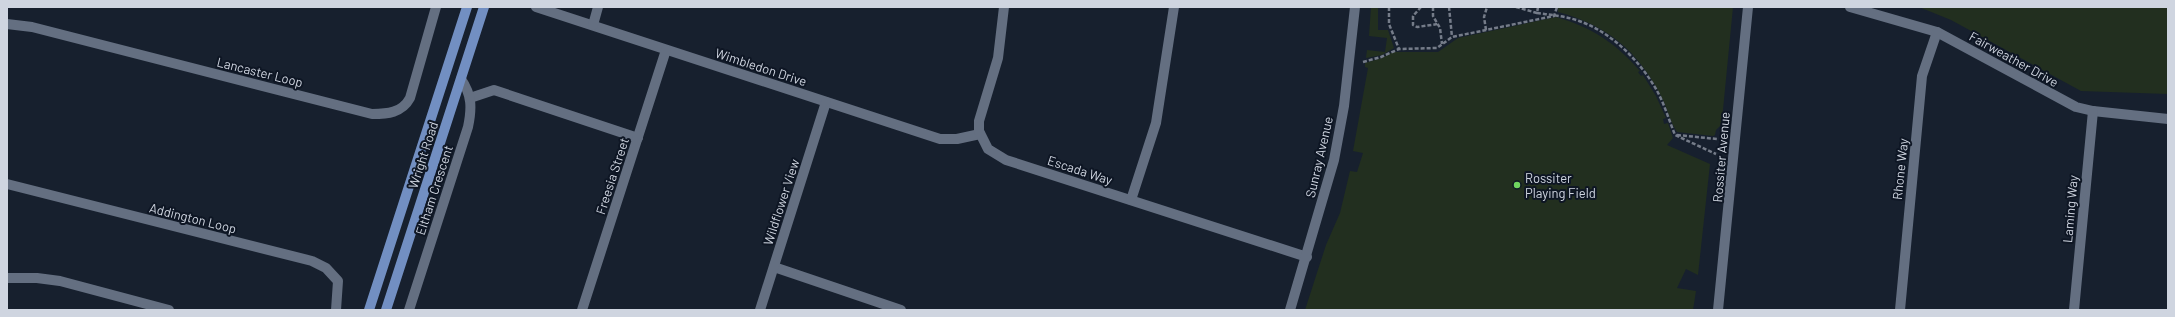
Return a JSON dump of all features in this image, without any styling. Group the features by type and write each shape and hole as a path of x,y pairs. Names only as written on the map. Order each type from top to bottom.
{"main road":[{"name":"Wright Road","path":"369,310 467,7"},
{"name":"Wright Road","path":"386,310 484,7"}],"street":[{"name":"Lancaster Loop","path":"7,24 40,29 372,114 383,114 402,108 410,98 436,7"},
{"name":"Wimbledon Drive","path":"536,7 940,139 957,139 980,134"},
{"path":"593,25 598,7"},
{"path":"980,134 979,121 998,58 1004,7"},
{"path":"1131,200 1156,123 1174,7"},
{"name":"Sunray Avenue","path":"1290,310 1307,257 1334,160 1344,106 1356,7"},
{"name":"Rossiter Avenue","path":"1718,310 1748,7"},
{"name":"Fairweather Drive","path":"1850,7 1937,32 2068,104 2093,111 2168,120"},
{"name":"Rhone Way","path":"1900,310 1922,76 1937,32"},
{"name":"Freesia Street","path":"582,310 666,50"},
{"name":"Eltham Crescent","path":"409,310 468,127 471,112 470,98 468,90 461,79"},
{"path":"470,98 494,90 638,138"},
{"name":"Wildflower View","path":"760,310 826,102"},
{"name":"Laming Way","path":"2074,310 2093,111"},
{"name":"Escada Way","path":"980,134 988,149 998,156 1307,257"},
{"name":"Addington Loop","path":"7,184 312,261 326,268 338,282 336,310"},
{"path":"774,267 901,310"},
{"path":"7,278 37,278 60,281 169,310"}],"path":[{"path":"1389,7 1389,24 1399,49"},
{"path":"1421,7 1413,16 1413,25 1417,27 1438,24"},
{"path":"1433,7 1433,16 1438,24 1442,44"},
{"path":"1449,7 1452,37"},
{"path":"1486,30 1484,18 1487,7"},
{"path":"1516,7 1580,21 1615,41 1636,62 1655,89 1675,135 1716,154"},
{"path":"1537,12 1538,7"},
{"path":"1554,16 1557,7"},
{"path":"1362,62 1381,57 1399,49 1437,48 1452,37 1554,16"},
{"path":"1675,135 1717,139"}],"green space":[{"path":"1371,7 1387,7 1378,8 1378,30 1388,30 1394,48 1382,55 1366,58 1367,50 1385,52 1387,38 1369,36"},
{"path":"1558,7 1733,7 1722,120 1720,126 1716,130 1715,135 1677,132 1672,124 1663,100 1652,80 1631,53 1606,32 1576,17 1558,12"},
{"path":"1919,7 2168,7 2168,94 2081,91 1951,20"},
{"name":"Rossiter Playing Field","path":"1556,17 1592,31 1622,52 1640,71 1638,72 1641,76 1643,75 1656,96 1666,118 1663,119 1664,124 1668,123 1673,138 1667,145 1710,164 1698,275 1686,269 1677,288 1696,291 1693,310 1305,310 1326,245 1340,213 1350,171 1357,172 1363,153 1353,151 1368,68 1365,67 1365,63 1382,58 1393,52 1438,52 1458,38"}],"place":[{"name":"Rossiter Playing Field","path":"1517,185"}]}
